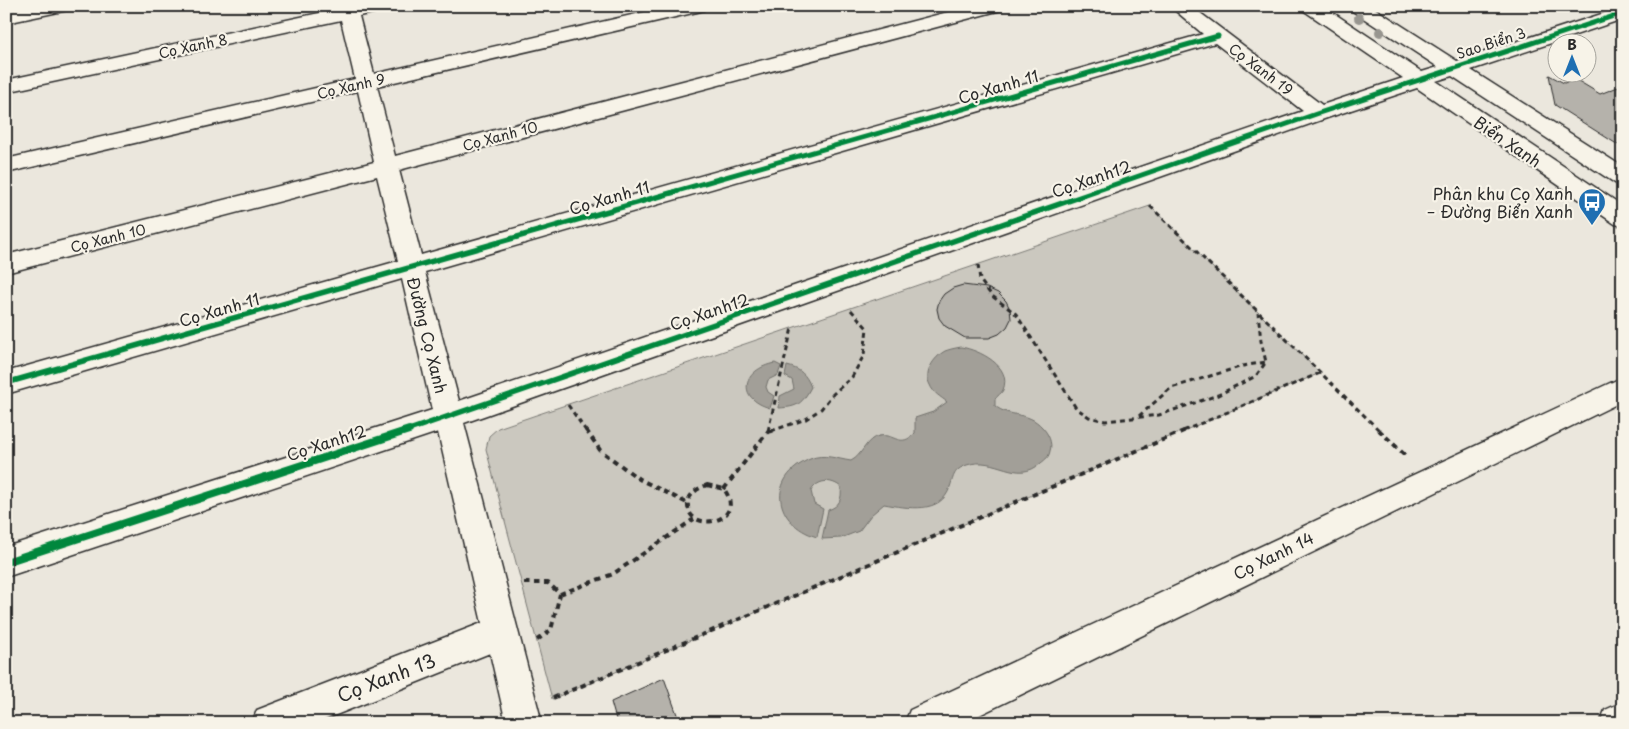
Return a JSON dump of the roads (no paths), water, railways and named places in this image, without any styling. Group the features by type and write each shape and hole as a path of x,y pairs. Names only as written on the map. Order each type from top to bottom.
{"street":[{"path":"6,17 61,6"},
{"name":"Cọ Xanh 8","path":"6,86 348,10 380,6"},
{"name":"Cọ Xanh 9","path":"6,166 697,6"},
{"name":"Cọ Xanh 10","path":"6,264 994,6"},
{"name":"Cọ Xanh 19","path":"1179,6 1319,113"},
{"name":"Biển Xanh","path":"1310,6 1623,218"},
{"name":"Biển Xanh","path":"1358,6 1623,178"},
{"name":"Đường Cọ Xanh","path":"348,10 524,723"},
{"name":"Sao Biển 3","path":"1452,68 1623,13"},
{"name":"Cọ Xanh 11","path":"6,383 1218,36"},
{"path":"1418,80 1452,68"},
{"name":"Cọ Xanh12","path":"6,562 448,417 1418,80"},
{"name":"Cọ Xanh 14","path":"923,723 1623,388"},
{"name":"Cọ Xanh 13","path":"270,723 501,632"},
{"path":"1618,723 1623,720"}],"place":[{"name":"Phân khu Cọ Xanh – Đường Biển Xanh","path":"1592,226"}]}
